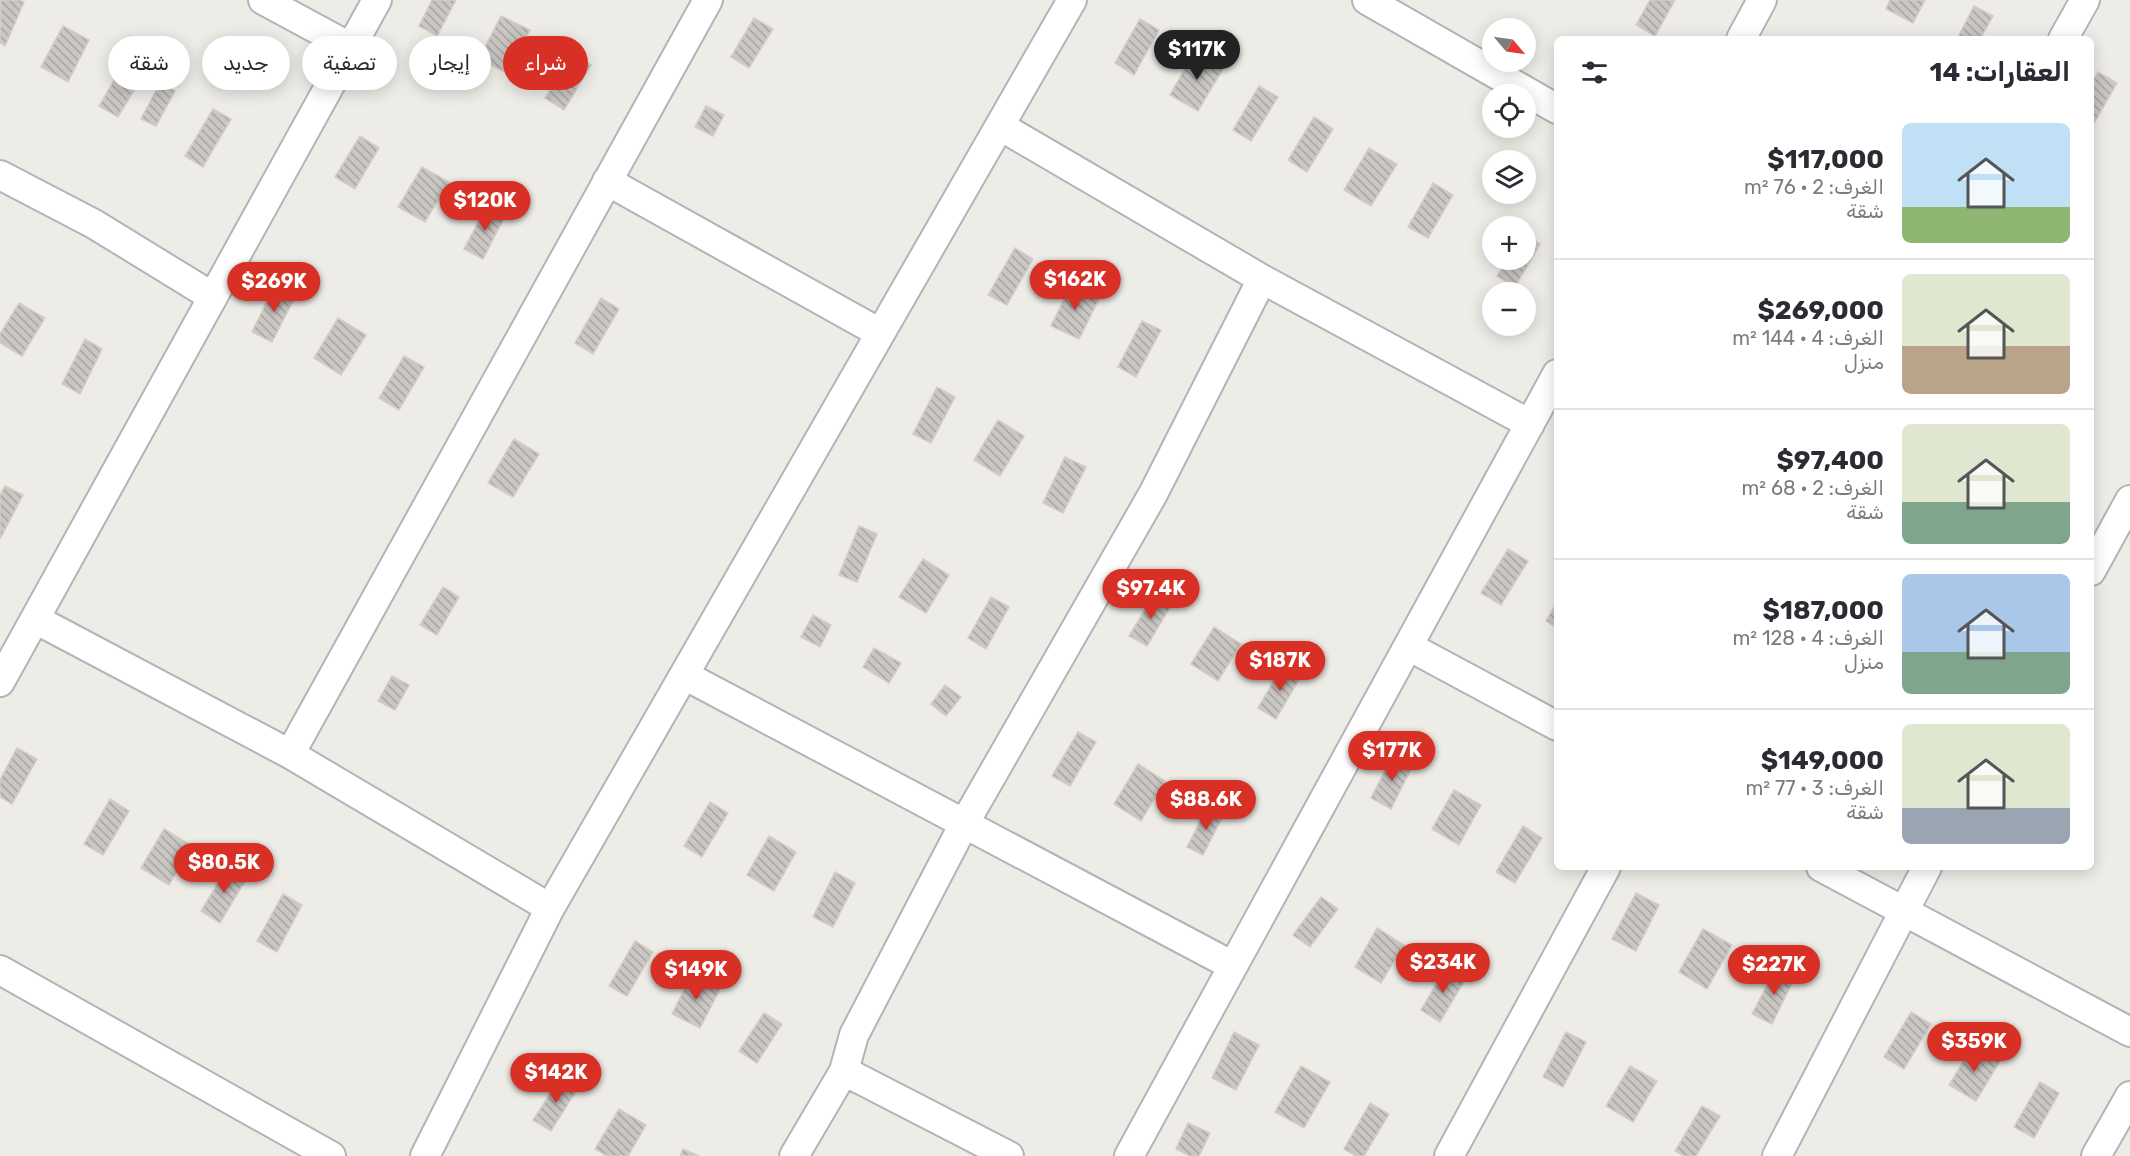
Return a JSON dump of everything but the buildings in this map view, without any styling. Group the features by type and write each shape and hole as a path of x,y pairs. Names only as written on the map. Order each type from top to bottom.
{"street":[{"path":"263,0 330,36"},
{"path":"356,36 377,0"},
{"path":"290,754 708,0"},
{"path":"425,1156 550,908 1072,0"},
{"path":"1367,0 1554,107"},
{"path":"1743,36 1762,0"},
{"path":"2065,36 2085,0"},
{"path":"0,682 326,90"},
{"path":"999,126 1262,279 1530,424"},
{"path":"0,175 94,224 213,297"},
{"path":"607,181 880,333"},
{"path":"794,1156 844,1071 854,1035 964,824 1153,494 1262,279"},
{"path":"1129,1156 1554,380"},
{"path":"2094,565 2130,500"},
{"path":"35,619 290,754 550,908"},
{"path":"1408,646 1554,724"},
{"path":"684,675 1233,966"},
{"path":"1449,1156 1604,870"},
{"path":"1827,870 2130,1032"},
{"path":"1777,1156 1902,911 1925,870"},
{"path":"0,970 331,1156"},
{"path":"844,1071 1009,1156"},
{"path":"2096,1156 2130,1096"}]}
